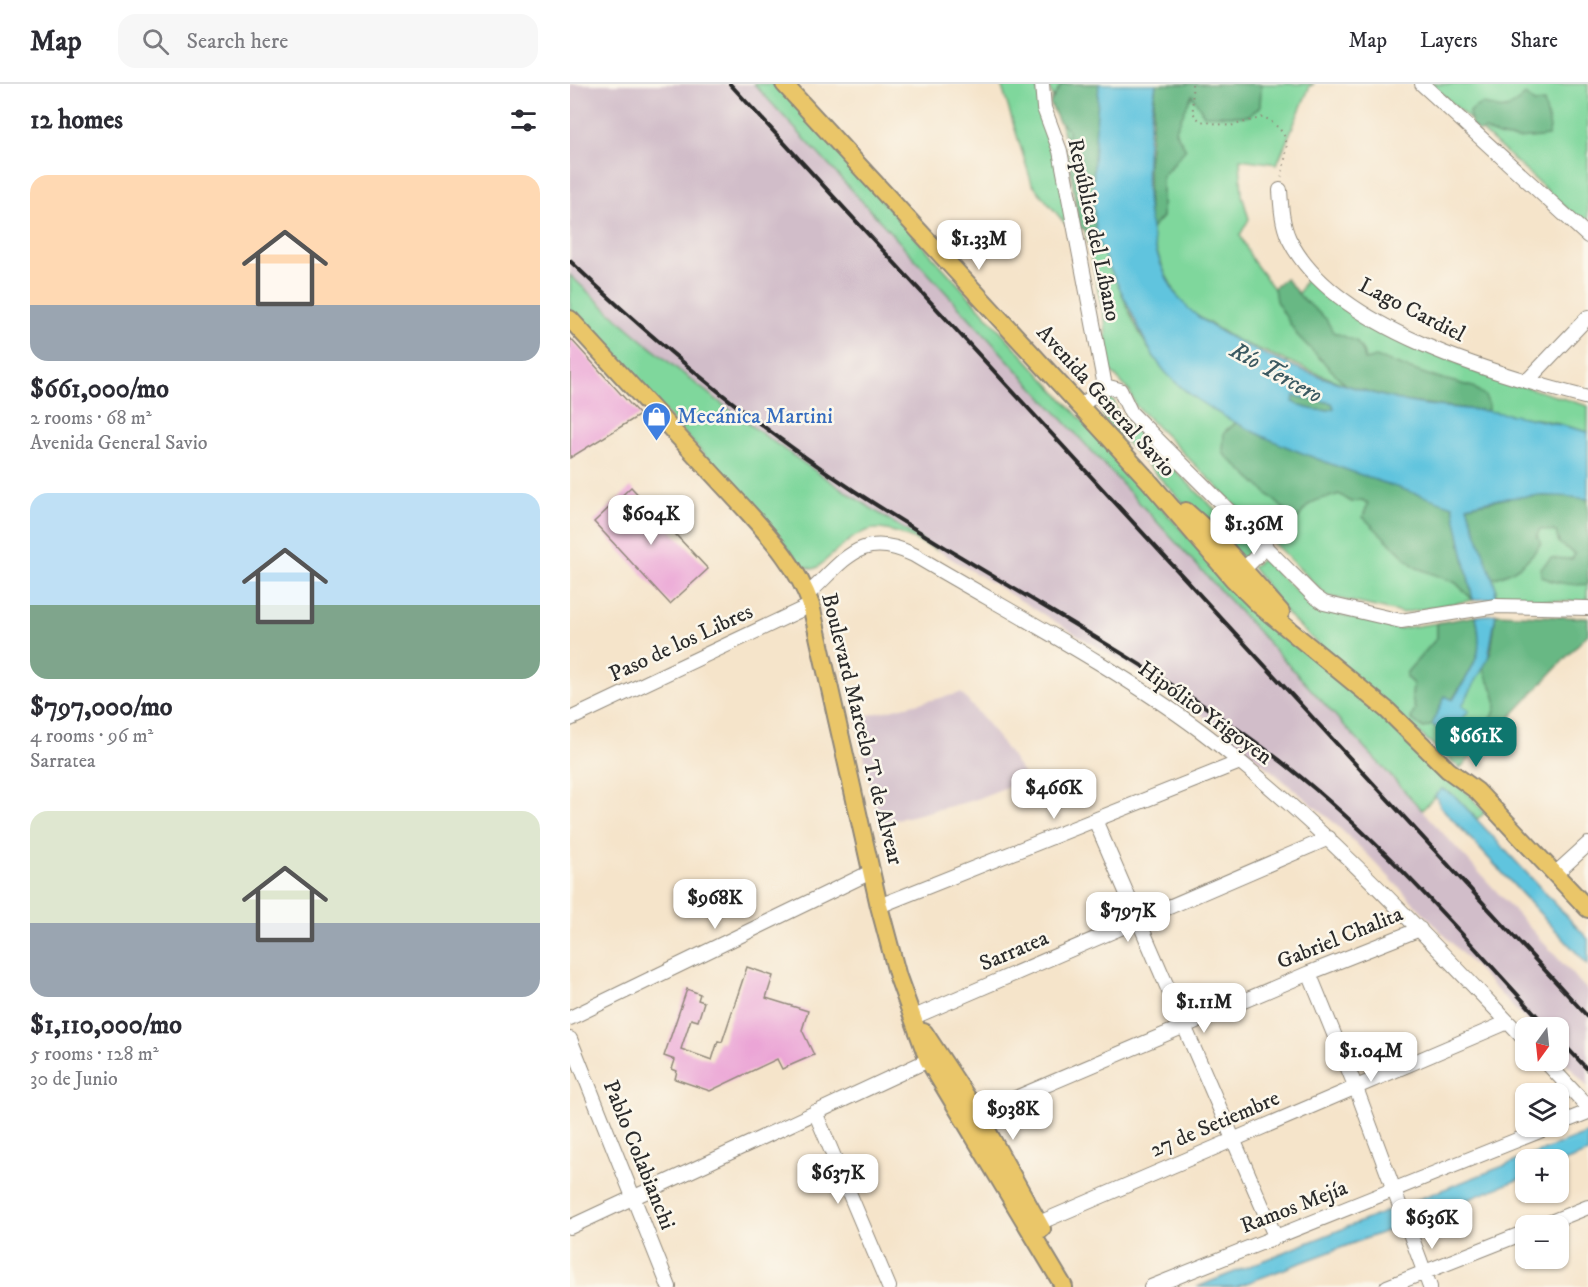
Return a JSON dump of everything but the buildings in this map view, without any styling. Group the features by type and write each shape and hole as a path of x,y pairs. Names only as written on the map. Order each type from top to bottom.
{"main road":[{"name":"Avenida General Savio","path":"784,84 1148,480 1206,529 1238,574 1330,663 1387,710 1448,770 1477,791 1555,874"},
{"name":"Boulevard Marcelo T. de Alvear","path":"570,319 773,540 792,566 809,600 873,871 879,906 898,977 914,1017 934,1057 1071,1286"},
{"path":"1555,874 1588,909"},
{"name":"Boulevard Marcelo T. de Alvear","path":"934,1057 978,1114 1039,1223 1071,1286"}],"street":[{"name":"República del Líbano","path":"1042,84 1046,116 1060,151 1105,386"},
{"path":"1422,84 1588,236"},
{"name":"Lago Cardiel","path":"1280,190 1283,223 1295,250 1318,278 1346,301 1419,342 1527,381 1588,398"},
{"path":"1527,381 1588,316"},
{"path":"1080,407 1105,386 1120,390 1131,413 1314,596 1330,605 1401,621 1496,606 1588,608"},
{"name":"Hipólito Yrigoyen","path":"809,600 863,548 877,543 899,547 1118,675 1182,718 1240,762 1329,838 1420,929 1515,1029"},
{"path":"1238,574 1266,547"},
{"name":"Paso de los Libres","path":"570,719 809,600"},
{"path":"879,906 1240,762"},
{"path":"1095,820 1275,1236"},
{"name":"Sarratea","path":"914,1017 1329,838"},
{"path":"1555,874 1588,844"},
{"path":"570,1018 873,871"},
{"name":"Gabriel Chalita","path":"978,1114 1309,973 1420,929"},
{"path":"1309,973 1356,1088 1398,1207 1430,1287"},
{"name":"27 de Setiembre","path":"1039,1223 1508,1022"},
{"name":"Pablo Colabianchi","path":"570,1039 669,1287"},
{"path":"570,1227 634,1195 934,1057"},
{"path":"1554,1071 1588,1109 1569,1118"},
{"path":"816,1112 889,1287"},
{"name":"Ramos Mejía","path":"1151,1287 1526,1137"},
{"path":"1568,1215 1588,1207"},
{"path":"1387,1287 1515,1236"}],"path":[{"path":"1192,84 1193,113 1200,121 1230,126 1264,117 1281,130 1288,145 1280,190"}],"shaded area":[{"path":"570,84 754,84 1588,991 1588,1087 1569,1066 1569,1017 1522,1017 1369,856 1332,821 1226,733 1165,688 937,550 792,457 655,351 570,275"},
{"path":"961,693 991,728 1027,779 971,801 879,824 856,718"}],"green space":[{"path":"754,84 776,84 1248,603 1366,703 1441,774 1468,793 1485,813 1477,819 1455,796 1442,789 1422,810"},
{"path":"1001,84 1036,84 1057,159 1073,233 1032,184"},
{"path":"1048,84 1099,84 1094,139 1094,171 1102,223 1117,279 1139,332 1169,375 1210,407 1237,422 1226,430 1223,453 1284,509 1281,513 1295,524 1308,506 1319,498 1339,494 1351,502 1361,500 1368,503 1363,517 1441,576 1456,583 1473,600 1402,613 1327,596 1135,405 1130,392 1108,368 1105,320 1085,231 1074,166"},
{"path":"1062,84 1099,84 1094,170 1096,231 1079,228 1067,147 1068,130 1058,120 1050,103"},
{"path":"1156,84 1261,84 1260,107 1248,116 1204,115 1192,95 1175,131 1186,149 1162,176 1162,217 1149,231 1148,164"},
{"path":"1261,84 1314,84 1310,86 1277,164 1240,159 1242,195 1249,219 1240,235 1253,261 1290,310 1307,277 1342,306 1477,372 1588,406 1588,432 1544,420 1401,401 1346,385 1236,340 1194,314 1180,301 1165,273 1149,231 1162,217 1162,176 1175,163 1175,131 1192,94 1204,115 1248,116 1260,107"},
{"path":"1431,84 1588,84 1588,228"},
{"path":"1525,95 1534,103 1544,102 1550,128 1548,136 1508,138 1485,130 1479,132 1472,126 1469,113 1475,107 1485,104 1498,108 1509,107"},
{"path":"570,275 656,351 746,422 840,488 937,550 898,533 873,529 850,540 818,567 813,569 803,566 751,505 570,311"},
{"path":"1285,278 1301,297 1326,319 1333,332 1356,341 1363,351 1365,360 1376,357 1428,375 1473,387 1485,396 1489,405 1487,411 1401,401 1346,385 1297,335 1276,301 1274,288"},
{"path":"1294,396 1332,403 1334,408 1324,411 1306,408 1292,400"},
{"path":"1107,397 1114,401 1117,413 1252,546 1252,552 1244,559 1192,512 1105,420 1099,405 1102,399"},
{"path":"1237,422 1281,443 1453,506 1473,600 1456,583 1415,567 1363,517 1368,503 1362,500 1351,502 1339,494 1318,500 1304,510 1291,527 1283,531 1278,527 1277,519 1284,509 1223,453 1224,433"},
{"path":"1518,496 1566,496 1588,499 1588,584 1564,583 1541,576 1541,568 1551,558 1572,559 1575,554 1559,543 1556,532 1540,529 1537,535 1541,543 1531,556 1513,570 1491,579 1467,506"},
{"path":"1471,520 1588,529 1587,602 1495,598 1496,588"},
{"path":"1262,560 1309,602 1322,610 1398,629 1437,623 1437,638 1407,672 1406,677 1413,684 1412,698 1415,709 1411,719 1423,728 1432,725 1449,735 1469,711 1461,706 1483,667 1496,702 1494,715 1489,722 1492,731 1502,726 1460,768 1336,662 1287,614 1252,567"},
{"path":"1496,614 1588,618 1588,634 1502,726 1492,731 1489,730 1488,722 1496,708 1496,702 1493,689 1483,668 1491,651"},
{"path":"1476,616 1479,642 1475,661 1452,700 1445,696 1432,725 1424,728 1411,719 1415,709 1412,698 1413,684 1406,677 1407,672 1437,638 1437,623"}],"water":[{"name":"Río Tercero","path":"1099,84 1156,84 1147,162 1149,214 1153,240 1172,288 1188,307 1212,326 1275,359 1375,394 1421,404 1512,415 1588,432 1588,499 1527,496 1497,499 1467,506 1496,588 1495,598 1473,600 1453,506 1343,469 1263,436 1227,418 1195,398 1161,367 1144,338 1108,264 1096,230 1094,157","holes":["1294,396 1332,403 1334,408 1319,410 1293,402"]},
{"path":"1496,614 1488,659 1462,706 1469,711 1449,735 1432,725 1445,696 1453,700 1475,661 1479,642 1476,616"},
{"path":"1442,789 1455,796 1588,939 1588,965 1441,807 1435,795"},
{"path":"1588,1133 1588,1153 1569,1160 1569,1149 1547,1149"},
{"path":"1515,1161 1515,1181 1408,1223 1401,1206"},
{"path":"1395,1208 1402,1225 1236,1287 1197,1287"}],"railway":[{"path":"730,84 1588,1017"},
{"path":"570,261 672,353 742,410 815,464 903,522 1158,676 1257,743 1297,774 1336,807 1409,878 1538,1017"},
{"path":"1569,1050 1588,1070"}],"place":[{"name":"Mecánica Martini","path":"656,442"}]}
